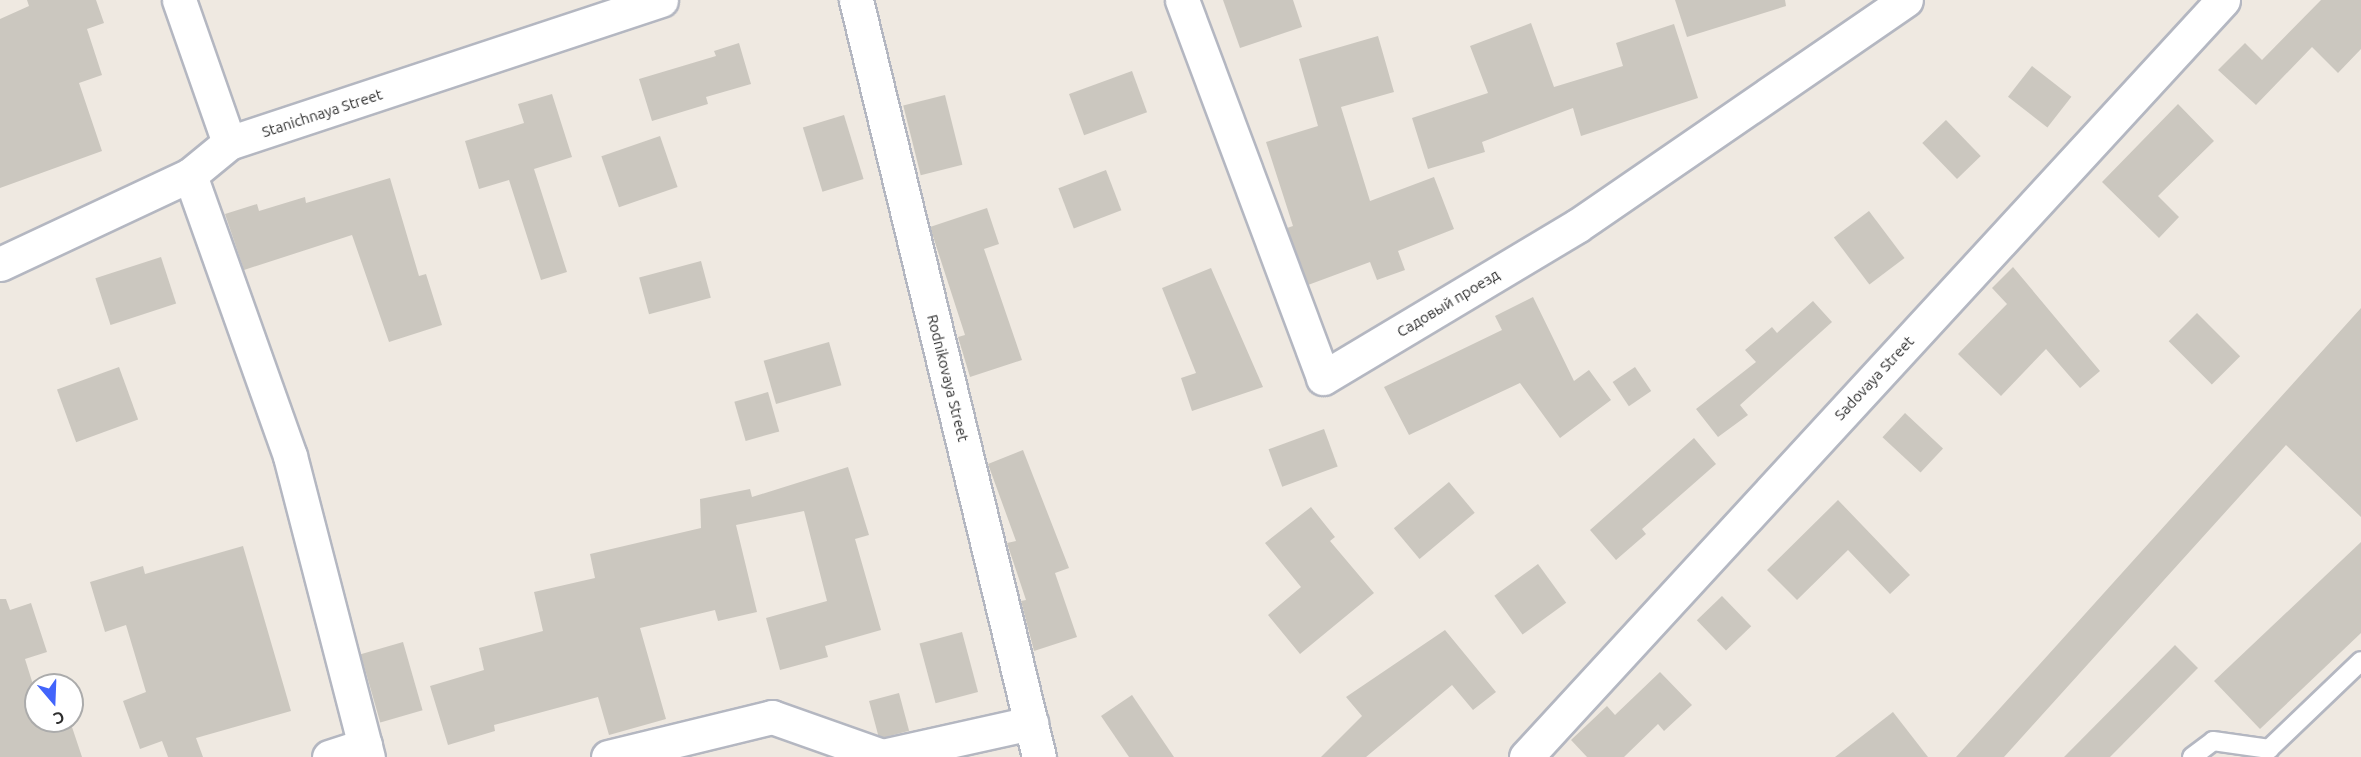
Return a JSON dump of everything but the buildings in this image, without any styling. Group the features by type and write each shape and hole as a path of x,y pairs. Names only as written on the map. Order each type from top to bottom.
{"street":[{"path":"179,0 229,144"},
{"name":"Stanichnaya Street","path":"0,264 190,175 229,144 661,0"},
{"name":"Rodnikovaya Street","path":"856,0 1039,757"},
{"name":"Садовый проезд","path":"1182,0 1323,378 1576,226 1906,0"},
{"name":"Sadovaya Street","path":"1526,757 2223,0"},
{"path":"190,175 290,456 367,751 329,757"},
{"path":"608,757 772,717 882,756 1031,723"}],"lane":[{"path":"2192,757 2213,741 2269,749 2361,661"}]}
